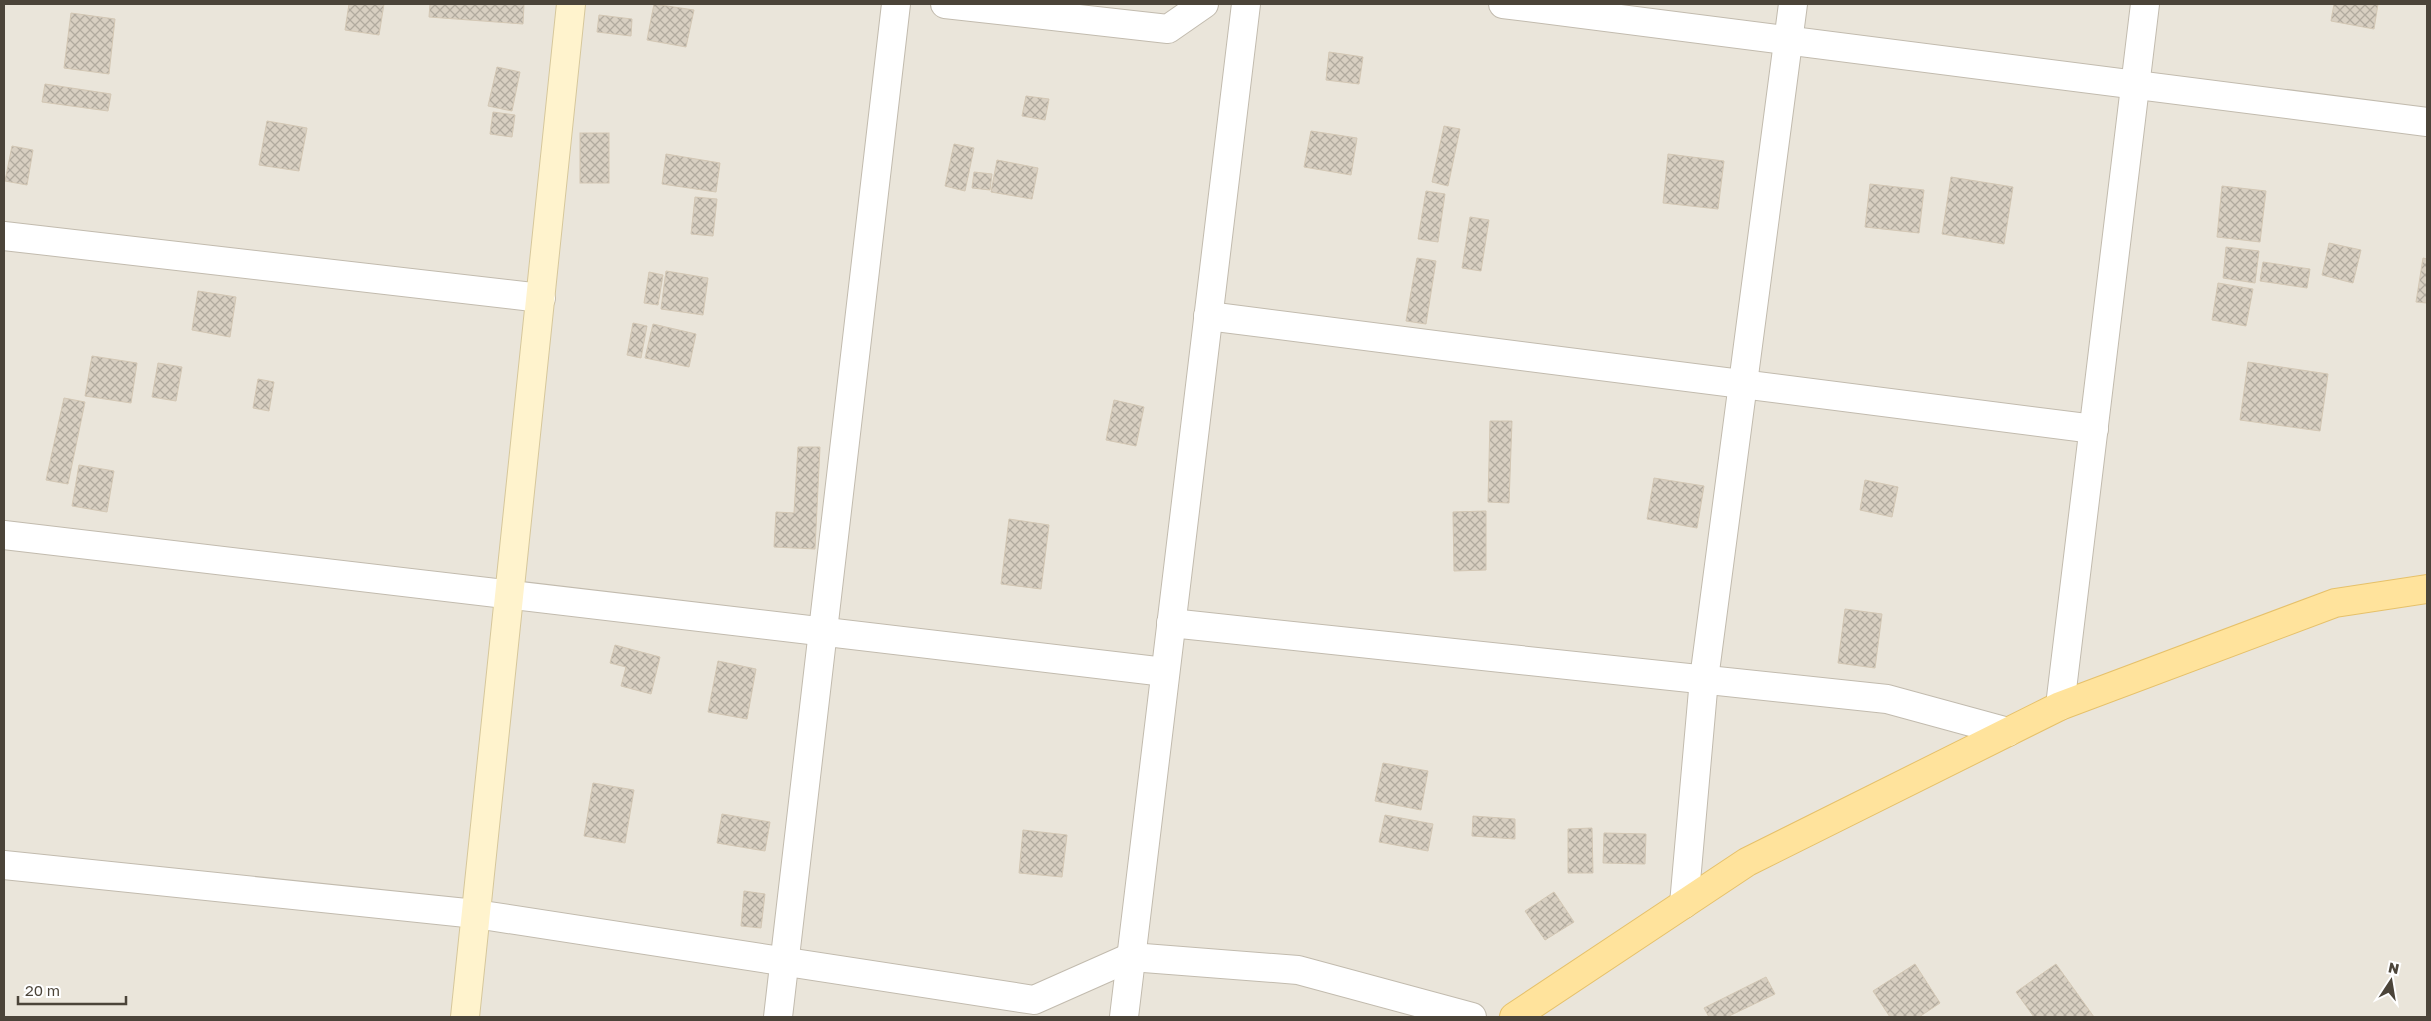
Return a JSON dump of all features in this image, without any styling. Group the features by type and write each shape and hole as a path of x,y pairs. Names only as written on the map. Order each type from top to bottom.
{"main road":[{"path":"1514,1017 1747,862 2060,706 2335,604 2427,589"}],"street":[{"path":"465,1017 571,4"},
{"path":"778,1017 896,4"},
{"path":"945,4 1168,29 1204,4"},
{"path":"1124,1017 1246,4"},
{"path":"1503,4 2427,122"},
{"path":"1684,904 1704,679 1793,4"},
{"path":"2060,706 2145,4"},
{"path":"4,236 540,298"},
{"path":"1208,316 2094,429"},
{"path":"4,535 1165,672"},
{"path":"1171,623 1887,699 2008,732"},
{"path":"4,864 476,914 1034,1000 1131,957 1298,970 1472,1017"}],"shaded area":[{"path":"4,4 2427,4 2427,1017 4,1017"}],"building":[{"path":"349,4 384,4 379,35 345,30"},
{"path":"430,4 524,4 523,24 429,17"},
{"path":"654,4 694,10 686,47 647,40"},
{"path":"2334,4 2378,4 2374,29 2331,21"},
{"path":"71,13 115,19 109,74 64,68"},
{"path":"599,15 632,19 631,36 597,32"},
{"path":"1329,52 1363,57 1359,84 1326,80"},
{"path":"497,67 520,72 512,111 488,106"},
{"path":"45,84 111,94 108,111 42,102"},
{"path":"1026,96 1049,99 1045,120 1022,116"},
{"path":"493,112 515,115 512,137 490,134"},
{"path":"267,121 307,128 299,171 259,165"},
{"path":"1444,126 1460,129 1448,186 1432,182"},
{"path":"1311,131 1357,138 1351,175 1304,167"},
{"path":"580,133 609,133 609,183 580,183"},
{"path":"954,144 974,148 965,191 945,186"},
{"path":"12,146 33,150 27,185 5,181"},
{"path":"666,154 720,163 716,192 662,184"},
{"path":"1668,154 1724,161 1718,209 1663,203"},
{"path":"997,160 1038,168 1032,199 991,192"},
{"path":"974,172 992,174 990,190 972,188"},
{"path":"1951,177 2013,187 2004,244 1942,234"},
{"path":"1870,184 1924,190 1919,233 1865,227"},
{"path":"2222,186 2266,191 2260,242 2217,237"},
{"path":"1426,191 1445,194 1438,242 1418,239"},
{"path":"695,197 717,199 713,236 691,234"},
{"path":"1470,217 1489,220 1481,271 1462,268"},
{"path":"2329,243 2361,250 2353,283 2322,275"},
{"path":"2226,247 2259,251 2255,283 2223,278"},
{"path":"1417,258 1436,261 1426,324 1406,321"},
{"path":"2423,258 2427,259 2427,303 2416,302"},
{"path":"2263,262 2310,269 2307,288 2260,281"},
{"path":"666,271 708,278 703,315 661,309"},
{"path":"649,272 663,275 658,305 644,303"},
{"path":"2218,283 2253,289 2246,326 2212,320"},
{"path":"198,291 236,297 230,337 192,330"},
{"path":"633,323 647,326 641,358 627,355"},
{"path":"653,324 696,334 689,367 645,358"},
{"path":"92,356 137,363 131,403 85,396"},
{"path":"2248,362 2328,374 2320,431 2240,420"},
{"path":"158,363 182,367 176,401 152,397"},
{"path":"258,379 274,382 269,411 253,408"},
{"path":"64,398 85,402 68,484 46,480"},
{"path":"1114,400 1144,407 1136,446 1106,440"},
{"path":"1490,421 1512,421 1509,503 1488,502"},
{"path":"798,447 820,447 815,549 774,547 776,512 794,513"},
{"path":"79,465 114,471 107,512 72,506"},
{"path":"1654,478 1704,486 1697,528 1647,519"},
{"path":"1865,480 1898,487 1892,517 1860,510"},
{"path":"1486,511 1486,570 1454,571 1453,512"},
{"path":"1009,519 1049,525 1041,589 1001,584"},
{"path":"1845,609 1882,614 1875,668 1838,663"},
{"path":"615,645 660,657 651,694 621,686 626,667 610,663"},
{"path":"718,661 756,669 747,719 708,712"},
{"path":"1383,763 1428,771 1421,810 1375,801"},
{"path":"593,783 634,790 625,843 584,836"},
{"path":"722,814 770,822 765,851 717,843"},
{"path":"1385,815 1433,824 1428,851 1379,842"},
{"path":"1473,816 1515,819 1515,839 1472,836"},
{"path":"1592,828 1593,873 1568,873 1568,829"},
{"path":"1023,830 1067,835 1062,877 1019,873"},
{"path":"1604,833 1646,834 1645,864 1603,863"},
{"path":"744,891 765,894 761,928 741,926"},
{"path":"1554,892 1574,922 1545,940 1525,911"},
{"path":"1915,964 1940,1003 1919,1017 1890,1017 1873,991"},
{"path":"2056,964 2094,1017 2034,1017 2016,992"},
{"path":"1766,977 1775,994 1727,1017 1709,1017 1704,1008"}]}
